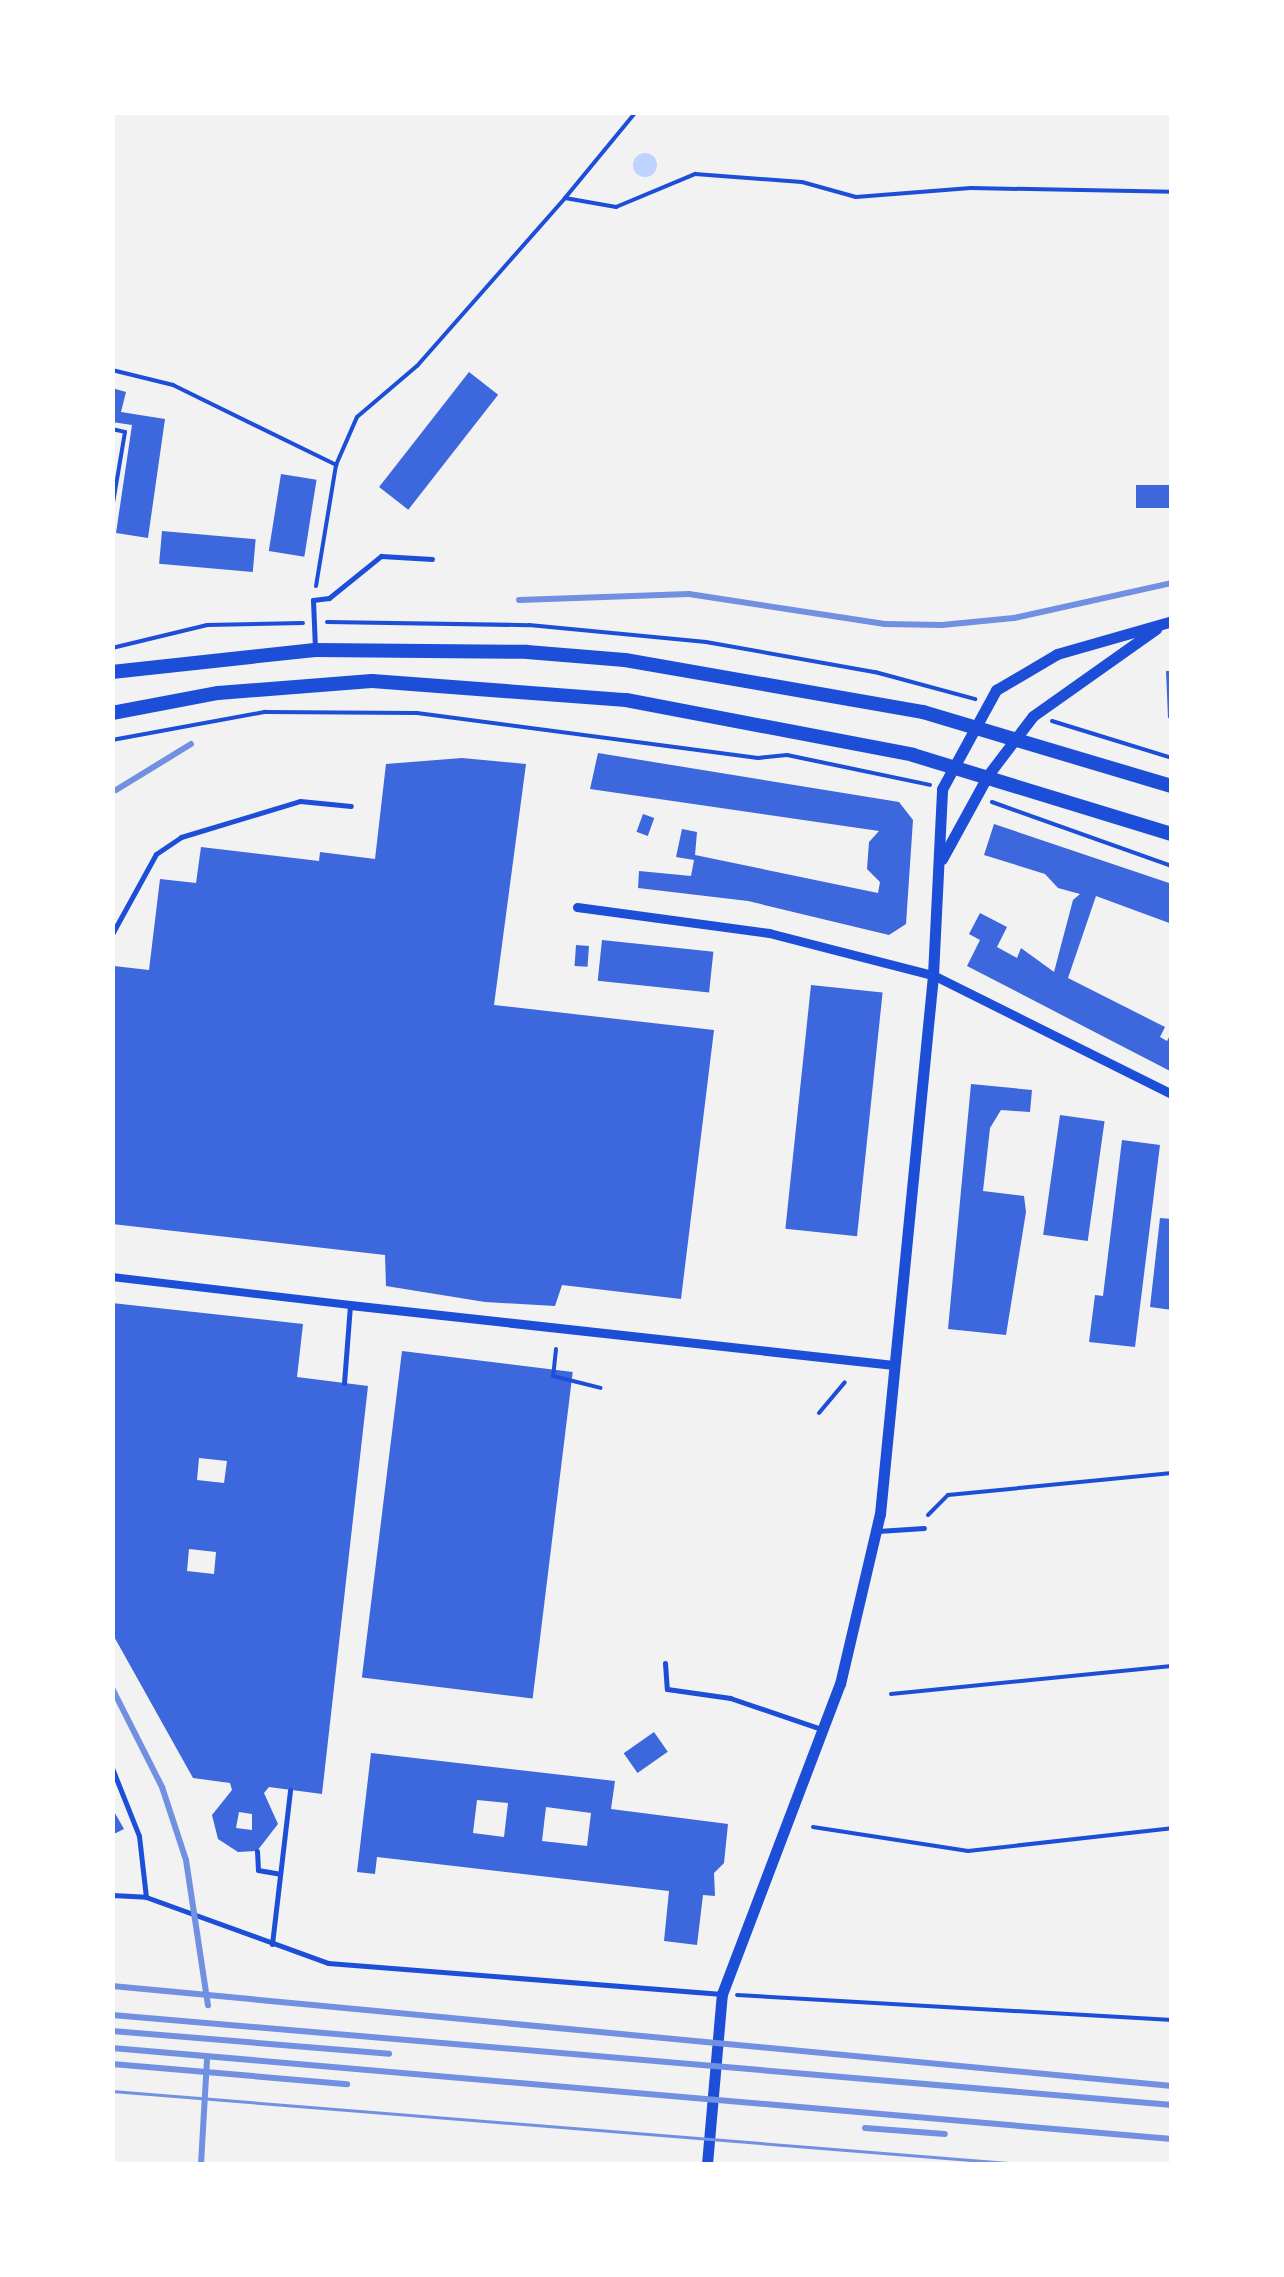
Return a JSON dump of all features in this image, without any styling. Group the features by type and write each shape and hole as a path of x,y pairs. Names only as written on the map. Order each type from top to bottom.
{"main road":[{"path":"112,672 314,650 528,652 625,660 820,690 972,724 1172,786"},
{"path":"112,714 328,682 476,684 710,712 988,775 1172,834"}],"street":[{"path":"707,2164 722,1994 840,1684 876,1532 933,975 942,859 938,808 950,765 996,690 1034,664 1170,622"},
{"path":"942,859 988,775 1052,697 1170,622"},
{"path":"577,907 769,933 933,975 1172,1094"},
{"path":"112,1277 894,1365"}],"lane":[{"path":"314,650 313,600 330,598 381,556 432,559"},
{"path":"112,934 156,854 181,836 300,801 351,806"},
{"path":"344,1382 350,1305"},
{"path":"876,1532 924,1528"},
{"path":"665,1664 667,1689 730,1698 822,1730"},
{"path":"112,1768 138,1836 146,1897"},
{"path":"272,1944 290,1790"},
{"path":"258,1851 258,1870 280,1874"},
{"path":"112,1895 146,1897 272,1944 360,1968 722,1994"}],"path":[{"path":"313,600 336,464 357,417 417,366 636,112"},
{"path":"565,198 616,208 696,174 749,175 856,197 971,188 1172,192"},
{"path":"112,370 172,385 336,464"},
{"path":"112,429 124,432 112,509"},
{"path":"112,740 265,712 417,713 758,758 787,756 916,781"},
{"path":"1076,729 1172,758"},
{"path":"1006,806 1172,866"},
{"path":"556,1349 553,1376 601,1388"},
{"path":"819,1413 846,1382"},
{"path":"924,1518 948,1495 1172,1473"},
{"path":"891,1694 1172,1666"},
{"path":"814,1827 968,1851 1172,1828"},
{"path":"722,1994 1172,2020"}],"water":[{"path":"645,153 654,156 654,174 645,177 636,174 633,165 636,156"}],"building":[{"path":"469,372 498,395 408,510 379,487"},
{"path":"112,388 126,392 121,412 165,419 148,538 116,533 132,425 112,422"},
{"path":"281,474 317,480 304,557 269,551"},
{"path":"1136,485 1172,485 1172,508 1136,508"},
{"path":"162,531 256,539 253,572 159,564"},
{"path":"1166,671 1172,671 1172,718 1168,718"},
{"path":"598,753 899,802 913,820 906,924 889,935 748,901 638,888 639,871 691,876 694,860 676,857 682,829 697,832 695,855 878,893 880,882 867,869 869,842 879,831 590,789"},
{"path":"462,758 526,764 494,1005 714,1030 681,1299 562,1285 555,1306 485,1302 386,1286 385,1255 112,1224 114,966 149,970 160,879 196,883 201,847 319,861 320,852 375,859 386,764"},
{"path":"643,814 654,818 648,836 637,832"},
{"path":"994,824 1172,884 1172,924 1096,896 1068,978 1165,1027 1160,1037 1167,1041 1172,1032 1172,1072 967,966 980,940 969,934 980,913 1007,927 997,947 1017,958 1021,948 1054,972 1073,900 1080,894 1058,888 1045,874 984,855"},
{"path":"602,940 713,952 709,992 598,981"},
{"path":"576,945 589,946 588,967 575,966"},
{"path":"811,985 883,993 857,1236 785,1229"},
{"path":"971,1084 1032,1090 1030,1112 1001,1110 990,1128 983,1191 1024,1196 1026,1212 1006,1335 948,1329"},
{"path":"1060,1115 1105,1121 1088,1241 1043,1235"},
{"path":"1122,1140 1160,1145 1135,1347 1089,1342 1095,1295 1103,1296"},
{"path":"1160,1218 1172,1219 1172,1310 1150,1307"},
{"path":"112,1303 303,1324 297,1377 368,1386 322,1794 269,1787 264,1793 278,1824 257,1851 238,1852 218,1839 212,1815 232,1790 230,1783 193,1778 112,1633","holes":["199,1458 227,1461 224,1483 197,1480","189,1549 216,1552 214,1574 187,1571","239,1812 252,1814 252,1830 236,1828"]},
{"path":"402,1351 573,1372 533,1699 362,1678"},
{"path":"654,1732 668,1752 637,1773 624,1753"},
{"path":"371,1753 615,1781 611,1809 728,1824 724,1863 714,1873 715,1896 703,1895 697,1945 664,1941 669,1891 377,1857 375,1874 357,1872","holes":["477,1800 508,1803 504,1837 473,1833","546,1807 591,1813 587,1846 542,1841"]},
{"path":"112,1808 124,1829 112,1835"}],"tram line":[{"path":"112,2091 1022,2164"}],"railway":[{"path":"519,600 689,594 885,624 942,625 1014,618 1172,583"},
{"path":"116,790 191,744"},
{"path":"112,1688 162,1787 186,1860 208,2005"},
{"path":"112,1986 1172,2086"},
{"path":"112,2015 1172,2105"},
{"path":"112,2031 389,2054"},
{"path":"112,2048 1172,2139"},
{"path":"201,2164 207,2060"},
{"path":"112,2064 347,2084"},
{"path":"865,2128 945,2134"}]}
